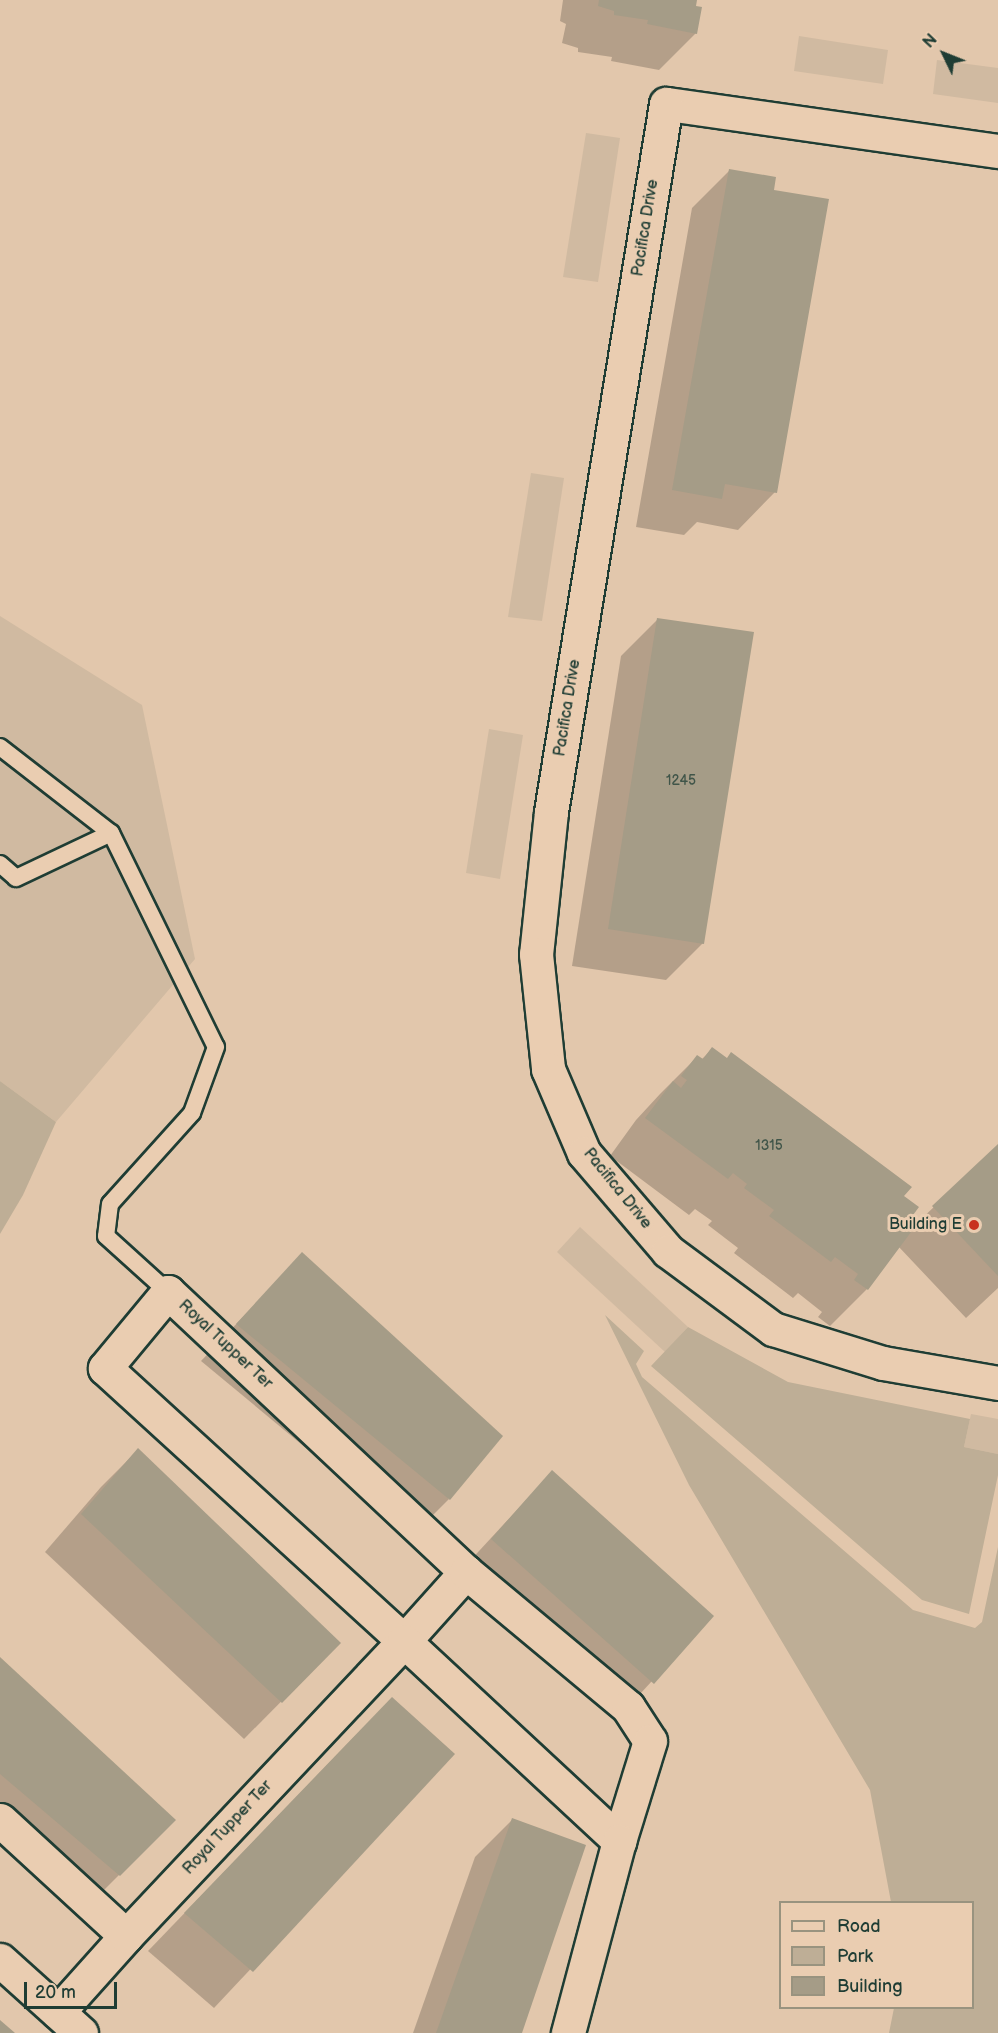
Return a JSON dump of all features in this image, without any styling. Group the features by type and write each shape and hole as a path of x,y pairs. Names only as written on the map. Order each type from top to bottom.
{"street":[{"name":"Pacifica Drive","path":"998,151 666,104 551,812 536,954 548,1069 584,1153 668,1251 773,1329 883,1363 998,1383"},
{"name":"Royal Tupper Ter","path":"568,2033 619,1841 650,1741 628,1707 466,1572 168,1292 105,1368 619,1841"},
{"name":"Royal Tupper Ter","path":"0,1960 69,2023 126,1936 466,1572"},
{"path":"0,1820 126,1936"}],"lane":[{"path":"0,747 111,833 216,1047 192,1113 110,1204 106,1236 168,1292"},
{"path":"0,864 16,878 111,833"}],"shaded area":[{"path":"799,36 888,50 883,84 794,71"},
{"path":"937,60 998,68 998,103 933,94"},
{"path":"586,133 620,138 598,282 563,277"},
{"path":"531,473 564,478 542,621 508,617"},
{"path":"0,616 142,705 195,959 56,1122 0,1081"},
{"path":"489,729 523,735 500,879 466,873"},
{"path":"580,1227 688,1327 665,1352 557,1252"},
{"path":"971,1414 998,1419 998,1454 964,1447"}],"green space":[{"path":"0,1081 56,1122 23,1195 0,1234"},
{"path":"605,1315 644,1351 636,1364 642,1377 913,1610 975,1628 982,1622 998,1547 998,2033 889,2033 894,2009 974,2009 974,1901 891,1901 870,1790 689,1485"},
{"path":"688,1327 788,1382 970,1419 964,1447 998,1454 998,1475 969,1614 922,1600 651,1366"}],"building":[{"path":"599,0 697,0 696,6 702,7 697,34 647,24 648,20 614,15 614,11 598,6"},
{"path":"729,169 776,177 774,190 829,199 777,493 725,484 722,499 672,490"},
{"path":"657,618 754,632 704,944 608,929"},
{"path":"712,1047 727,1058 731,1052 912,1187 904,1196 919,1207 910,1219 917,1224 868,1290 854,1280 858,1274 835,1257 831,1262 769,1216 774,1210 744,1188 747,1184 733,1173 728,1179 645,1118 673,1081 681,1088 687,1080 681,1076 697,1055 703,1059"},
{"name":"Building E","path":"998,1144 998,1276 932,1206"},
{"path":"302,1252 503,1436 450,1500 236,1324"},
{"path":"138,1448 341,1643 282,1703 81,1514"},
{"path":"552,1470 714,1616 654,1684 491,1539"},
{"path":"0,1657 176,1820 120,1876 0,1774"},
{"path":"392,1697 455,1754 253,1972 184,1913"},
{"path":"512,1818 586,1845 522,2033 436,2033"},
{"path":"0,2020 15,2033 0,2033"}],"place":[{"name":"Building E","path":"974,1225"}]}
